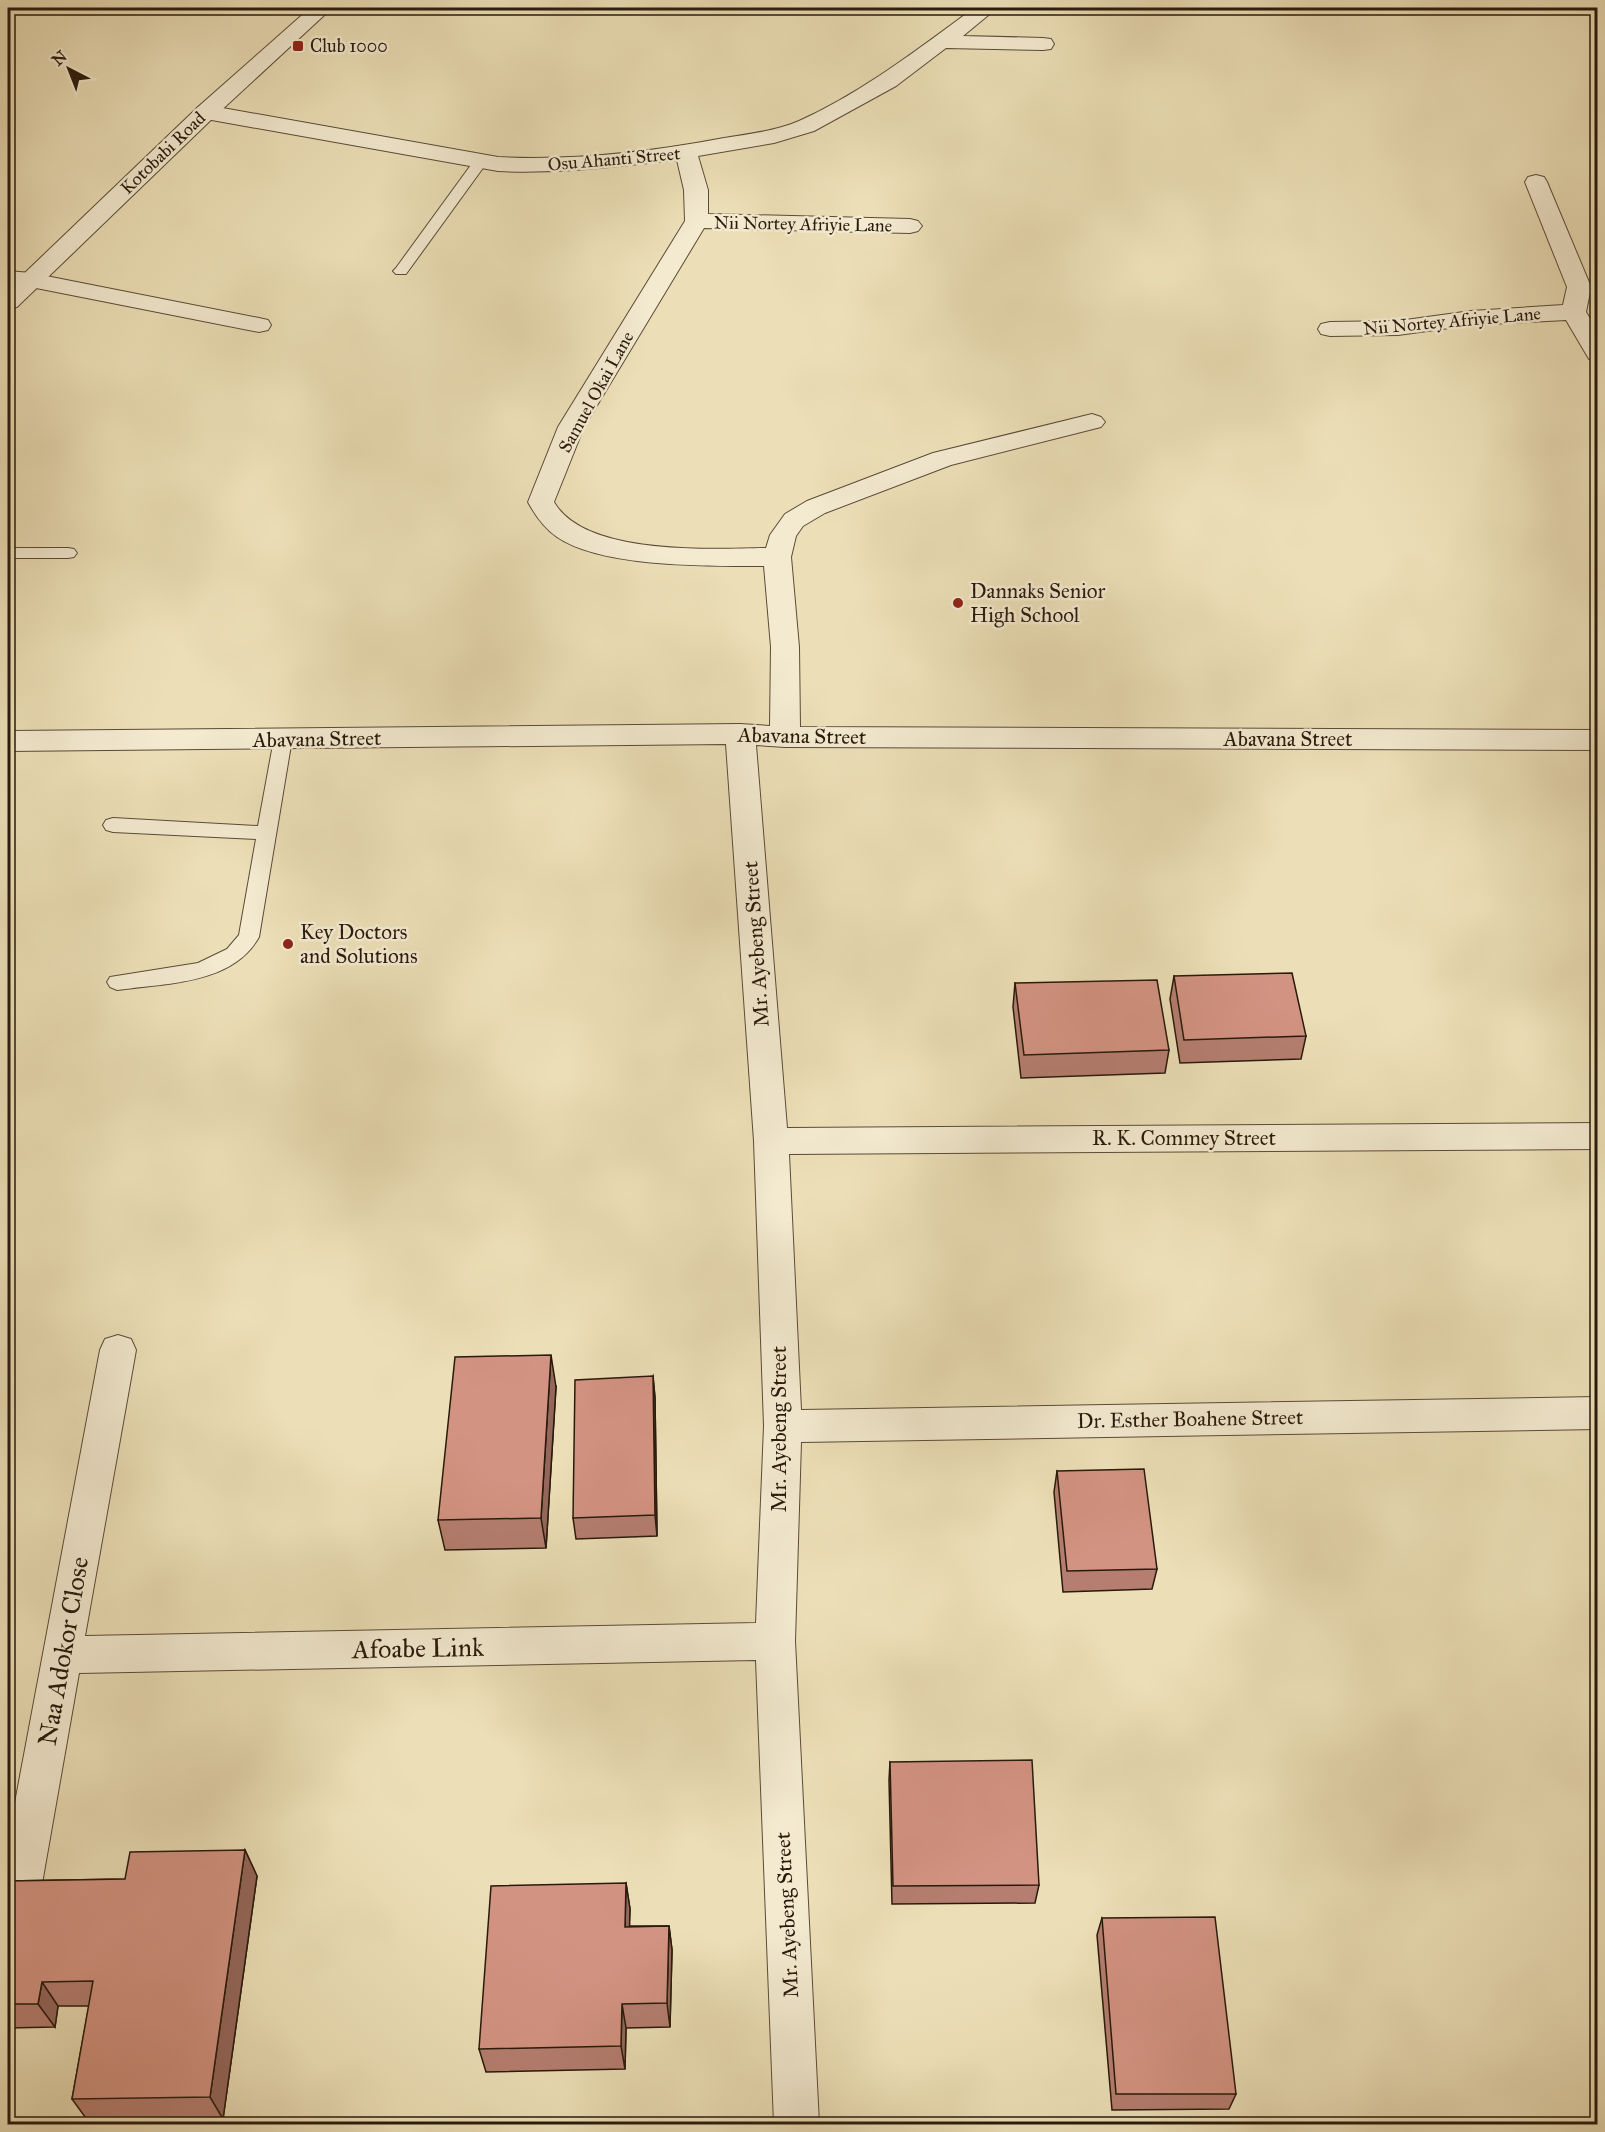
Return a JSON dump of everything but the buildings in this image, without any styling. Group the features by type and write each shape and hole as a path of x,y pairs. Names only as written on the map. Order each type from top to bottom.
{"street":[{"name":"Kotobabi Road","path":"8,302 19,279 206,112 318,8"},
{"name":"Osu Ahanti Street","path":"206,112 432,154 537,166 686,152 774,136 806,126 888,81 987,8"},
{"path":"943,42 1043,44"},
{"path":"686,152 696,190 697,221"},
{"path":"1536,182 1579,287 1584,320 1598,354"},
{"name":"Nii Nortey Afriyie Lane","path":"697,221 910,226"},
{"name":"Samuel Okai Lane","path":"697,221 571,427 541,502 548,516 561,527 584,540 635,551 675,555 777,557"},
{"path":"19,279 259,325"},
{"name":"Nii Nortey Afriyie Lane","path":"1330,329 1398,328 1471,318 1584,320"},
{"path":"785,737 785,647 777,557 783,535 794,520 816,507 942,459 1092,422"},
{"name":"Abavana Street","path":"8,741 741,734 785,737 1598,740"},
{"name":"Mr. Ayebeng Street","path":"741,734 771,1141 783,1426 775,1641 796,2124"},
{"name":"R. K. Commey Street","path":"771,1141 1598,1136"},
{"name":"Naa Adokor Close","path":"8,1952 118,1350"},
{"name":"Dr. Esther Boahene Street","path":"783,1426 1598,1413"},
{"name":"Afoabe Link","path":"62,1655 775,1641"}],"lane":[{"path":"401,271 482,161"},
{"path":"8,553 68,553"},
{"path":"117,981 202,970 234,954 249,937 283,739"},
{"path":"113,825 267,832"}],"place":[{"name":"Club 1000","path":"298,46"},
{"name":"Dannaks Senior High School","path":"958,603"},
{"name":"Key Doctors and Solutions","path":"288,944"}]}
